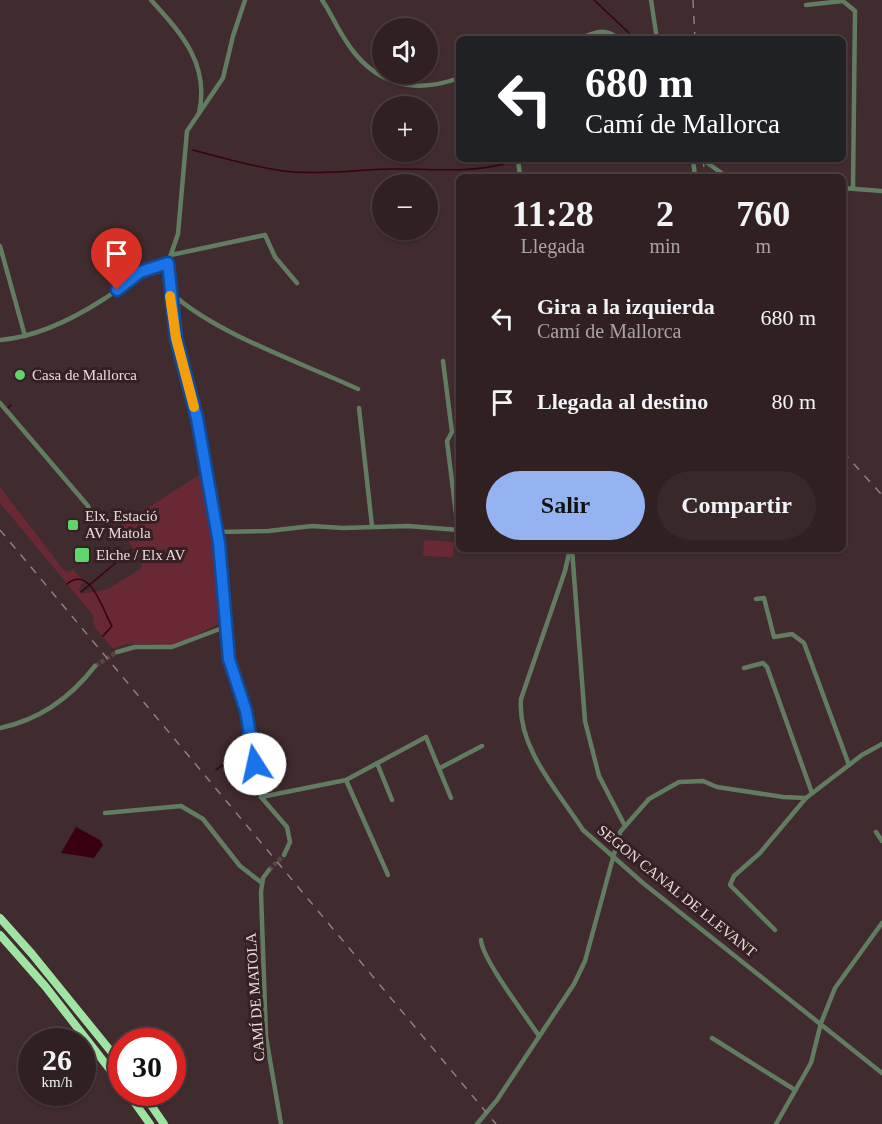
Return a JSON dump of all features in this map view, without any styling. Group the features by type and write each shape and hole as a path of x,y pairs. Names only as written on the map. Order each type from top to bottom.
{"highway":[{"path":"0,918 108,1048"},
{"path":"0,935 45,986 108,1067"},
{"path":"137,1106 150,1124"},
{"path":"152,1106 164,1124"}],"street":[{"path":"151,0 191,46 201,89 198,115"},
{"path":"245,0 223,78 187,131 178,234 168,263 176,338 197,418 217,532 231,672 246,711 261,797 287,827 290,842 284,855"},
{"path":"322,0 346,42 363,61 387,80 402,85 434,87 456,79"},
{"path":"651,0 657,36"},
{"path":"806,5 843,1 855,11 853,188"},
{"path":"586,36 597,31 607,32 614,36"},
{"path":"706,162 723,174"},
{"path":"846,188 882,191"},
{"path":"171,255 265,235 275,256 297,283"},
{"path":"0,246 25,336"},
{"path":"0,340 25,336 88,310 140,272 168,263"},
{"path":"170,293 205,317 358,389"},
{"path":"443,361 452,432 447,441 456,508"},
{"path":"0,403 88,506 91,514 88,518"},
{"path":"359,408 372,526"},
{"path":"217,532 268,531 312,526 456,530"},
{"name":"SEGON CANAL DE LLEVANT","path":"570,552 521,699 520,720 531,750 583,830 612,856 882,1072"},
{"path":"571,552 585,721 599,776 625,826"},
{"path":"756,599 764,598 774,637 792,633 804,644 849,765"},
{"path":"117,652 135,646 172,648 225,627"},
{"path":"744,668 763,663 767,667 812,793"},
{"path":"0,728 12,725 65,699 95,666"},
{"path":"261,797 346,780 426,737 451,798"},
{"path":"775,930 730,885 734,876 760,853 806,798 849,765 882,744"},
{"path":"440,768 482,746"},
{"path":"377,763 392,800"},
{"path":"346,780 388,875"},
{"path":"477,1124 497,1100 574,984 585,961 612,856 625,826 649,799 679,782 703,782 717,787 783,797 806,798"},
{"path":"105,813 181,806 203,819 240,866 262,883"},
{"path":"876,832 882,841"},
{"name":"CAMÍ DE MATOLA","path":"269,870 262,883 266,1037 281,1124"},
{"path":"776,1124 811,1063 821,1023 835,988 882,922"},
{"path":"481,940 481,946 492,965 539,1036"},
{"path":"712,1038 795,1090"}],"shaded area":[{"path":"202,473 219,543 220,623 172,647 127,644 113,649 94,626 93,615 0,503 0,487 63,569 69,572 73,569 83,581 79,590 82,594 108,589 142,568 140,558 118,527"},
{"path":"424,540 454,542 453,557 423,556"},
{"path":"76,827 100,840 103,845 94,858 61,853"}],"waterway":[{"path":"594,0 629,33"},
{"path":"193,150 260,167 296,172 389,169 461,170 504,164"},
{"path":"8,408 11,405"},
{"path":"81,592 131,550"},
{"path":"67,584 75,579 83,580 95,592 112,626 103,636"},
{"path":"216,770 229,760 247,781"}],"tunnel":[{"path":"95,666 117,652"},
{"path":"269,870 284,855"}],"railway":[{"path":"693,0 695,36"},
{"path":"703,162 705,174"},
{"path":"846,455 882,495"},
{"path":"0,530 496,1124"}],"slow traffic":[{"path":"170,296 176,338 194,407"}],"place":[{"name":"Casa de Mallorca","path":"20,375"},
{"name":"Elx, Estació AV Matola","path":"73,525"},
{"name":"Elche / Elx AV","path":"82,555"}],"route":[{"path":"117,290 140,272 168,263 176,338 197,418 219,543 221,586 231,672 246,711 255,764"}]}
